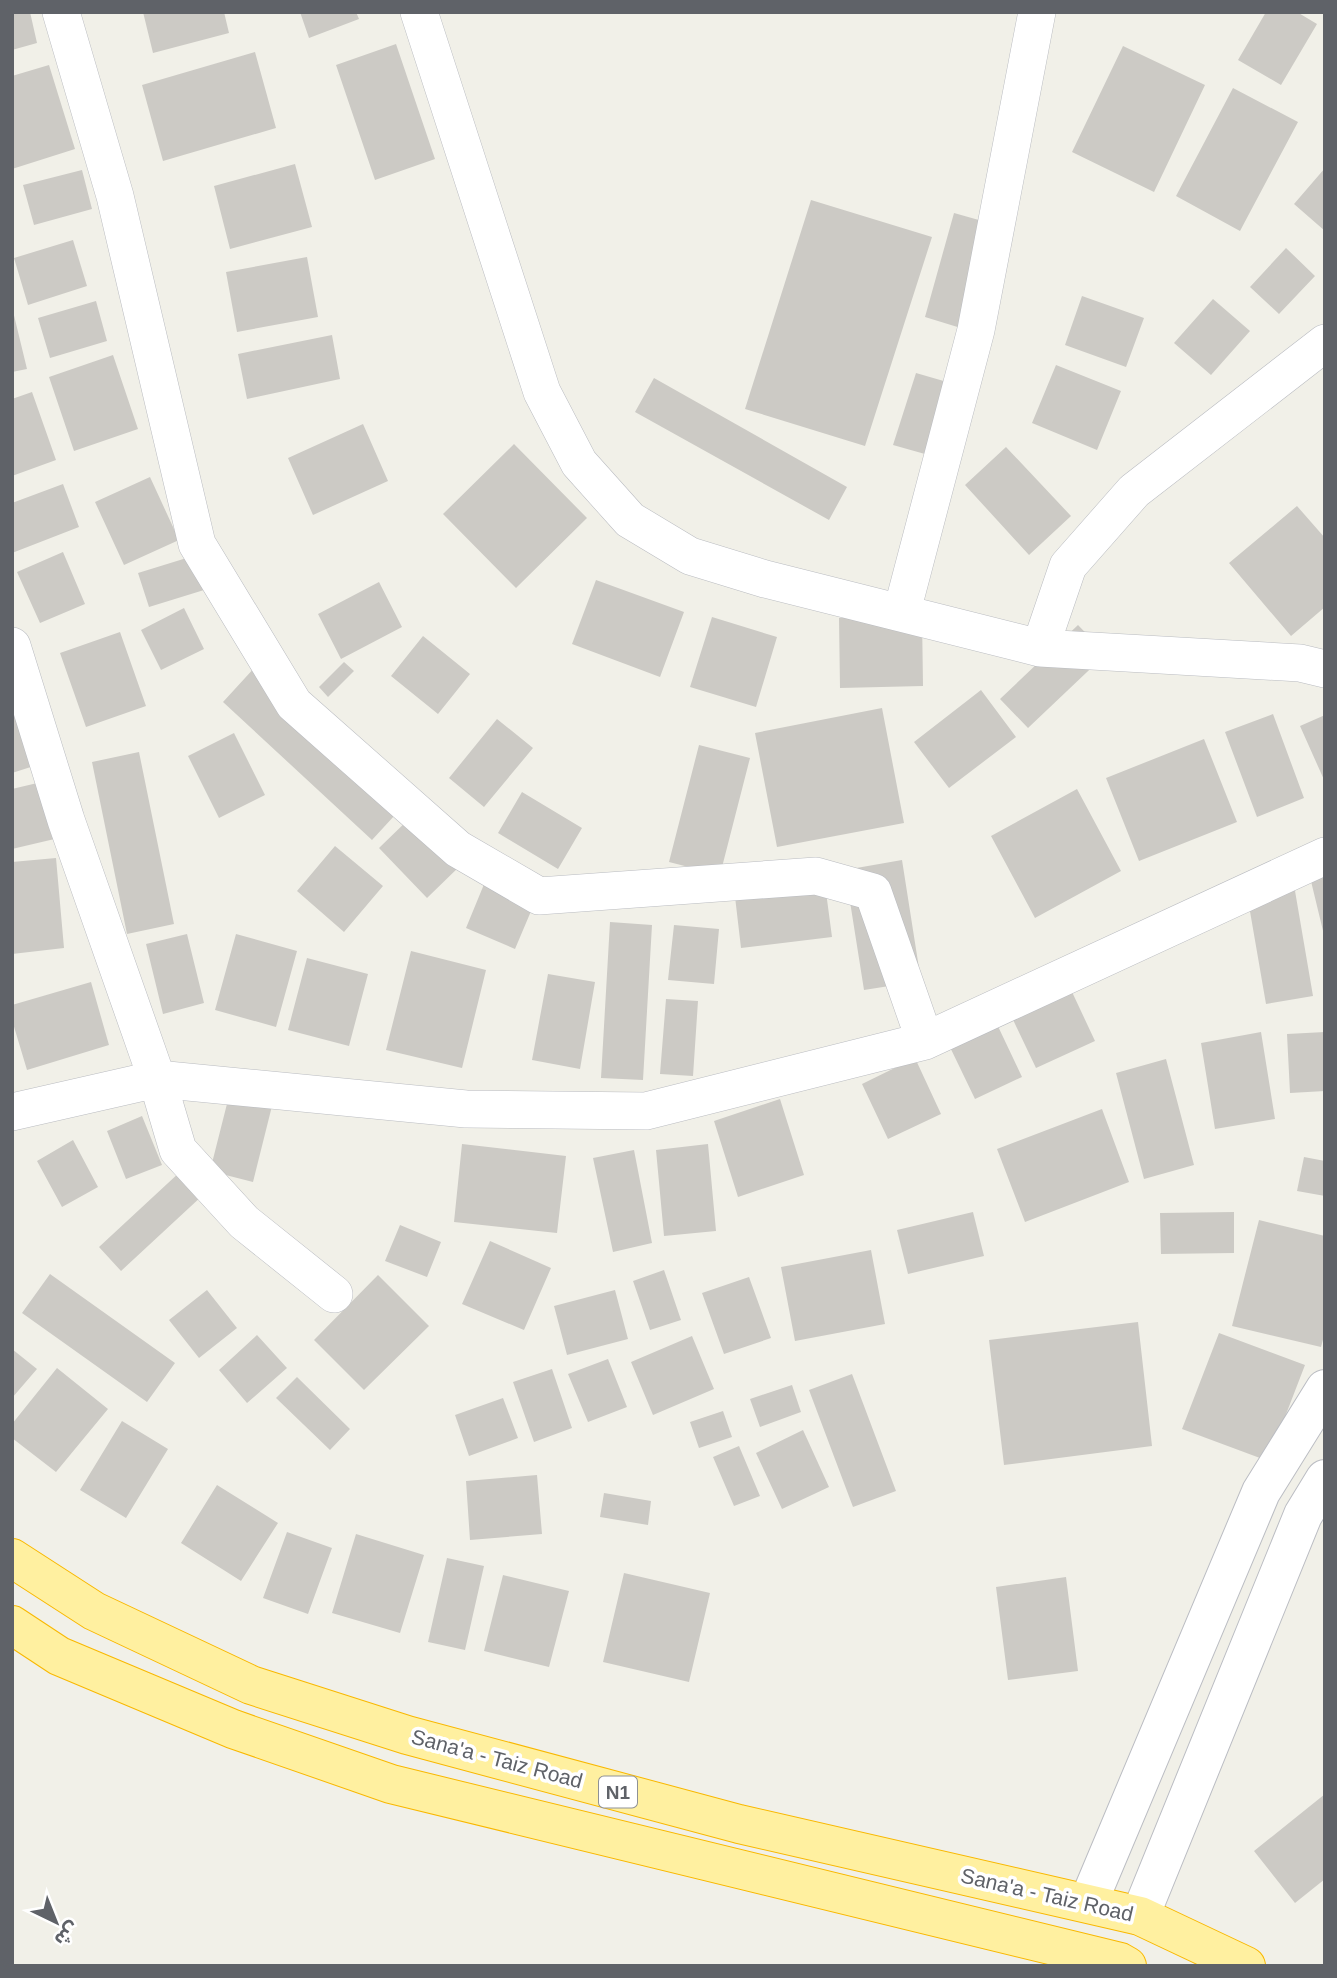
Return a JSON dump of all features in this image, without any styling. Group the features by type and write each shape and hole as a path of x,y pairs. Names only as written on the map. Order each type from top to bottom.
{"highway":[{"name":"Sana'a - Taiz Road","path":"12,1558 94,1611 251,1685 407,1735 739,1824 1140,1916 1246,1966"},
{"name":"N1","path":"12,1625 59,1656 208,1719 391,1784 1122,1965"},
{"path":"1122,1965 1140,1916"}],"main road":[{"path":"1088,1903 1261,1492 1325,1389"},
{"path":"1140,1916 1303,1515 1325,1479"}],"street":[{"path":"61,12 115,196 197,544 294,704 457,849 540,896 816,876 873,892 925,1041"},
{"path":"419,12 542,392 579,463 630,520 690,556 765,579 902,611 1040,648 1300,663 1325,669"},
{"path":"902,611 976,330 1037,12"},
{"path":"1040,648 1069,566 1135,491 1325,342"},
{"path":"12,646 66,820 157,1079 178,1150 244,1222 334,1294"},
{"path":"12,1112 157,1079 466,1109 646,1111 925,1041 1325,856"}],"building":[{"path":"12,12 30,12 37,43 12,50"},
{"path":"143,12 224,12 229,33 153,53"},
{"path":"300,12 356,12 359,19 309,38"},
{"path":"1266,12 1297,12 1317,24 1281,85 1238,60"},
{"path":"396,44 435,159 375,180 336,65"},
{"path":"1123,46 1205,85 1154,192 1072,152"},
{"path":"255,52 276,128 163,161 142,85"},
{"path":"49,65 75,149 12,169 12,76"},
{"path":"1233,88 1298,122 1240,231 1176,196"},
{"path":"295,164 312,227 230,249 214,186"},
{"path":"1325,168 1325,231 1294,204"},
{"path":"82,170 92,209 34,225 23,185"},
{"path":"811,200 932,237 865,446 745,409"},
{"path":"954,213 993,224 964,329 925,317"},
{"path":"73,240 87,286 28,305 14,258"},
{"path":"1286,248 1315,276 1279,314 1250,287"},
{"path":"307,257 318,317 237,332 226,272"},
{"path":"1082,296 1144,318 1126,367 1065,345"},
{"path":"1213,299 1250,331 1211,375 1174,343"},
{"path":"96,301 107,341 50,358 38,318"},
{"path":"12,307 27,369 12,372"},
{"path":"332,335 340,379 247,399 238,354"},
{"path":"113,355 138,429 74,451 49,377"},
{"path":"1056,365 1121,391 1097,450 1032,423"},
{"path":"916,373 954,384 932,456 893,445"},
{"path":"654,378 847,487 829,520 635,412"},
{"path":"32,392 56,460 12,476 12,399"},
{"path":"363,424 388,481 313,515 288,458"},
{"path":"514,444 587,518 516,588 443,514"},
{"path":"1006,447 1071,516 1029,555 965,485"},
{"path":"150,477 179,540 124,565 95,502"},
{"path":"63,484 79,527 12,553 12,503"},
{"path":"1297,506 1325,538 1325,607 1291,636 1229,563"},
{"path":"63,552 85,604 40,623 17,572"},
{"path":"206,552 217,586 149,607 138,573"},
{"path":"596,580 684,612 660,677 572,644"},
{"path":"379,582 402,627 341,659 318,614"},
{"path":"184,608 204,649 161,670 141,630"},
{"path":"922,616 923,686 840,688 839,618"},
{"path":"712,617 777,637 756,707 690,687"},
{"path":"1078,625 1106,654 1028,728 1000,699"},
{"path":"120,632 146,706 86,727 60,653"},
{"path":"423,636 470,674 438,714 391,676"},
{"path":"344,662 354,671 328,697 319,687"},
{"path":"257,665 406,803 372,840 223,702"},
{"path":"981,690 1016,737 949,788 914,742"},
{"path":"882,708 904,823 777,847 755,733"},
{"path":"21,714 37,765 12,773 12,717"},
{"path":"1273,714 1304,798 1257,817 1225,732"},
{"path":"1325,715 1325,782 1300,726"},
{"path":"497,719 533,748 484,807 449,778"},
{"path":"234,733 265,795 219,818 188,756"},
{"path":"1204,739 1237,822 1139,861 1106,778"},
{"path":"699,745 750,758 720,875 669,862"},
{"path":"139,752 174,924 127,934 92,762"},
{"path":"50,780 63,837 12,849 12,789"},
{"path":"1077,789 1121,871 1035,918 991,836"},
{"path":"522,792 582,828 558,869 498,833"},
{"path":"413,815 462,864 427,898 379,848"},
{"path":"335,846 383,886 344,932 297,891"},
{"path":"56,858 64,948 12,954 12,862"},
{"path":"902,860 921,981 864,990 845,870"},
{"path":"1325,874 1325,935 1324,935 1310,877"},
{"path":"487,877 537,897 515,949 466,928"},
{"path":"824,877 832,937 741,948 734,888"},
{"path":"1294,885 1313,996 1266,1004 1247,894"},
{"path":"610,922 652,925 643,1080 601,1078"},
{"path":"674,925 719,929 714,984 668,980"},
{"path":"187,934 204,1003 163,1014 146,944"},
{"path":"236,934 297,951 276,1027 215,1010"},
{"path":"411,951 486,970 462,1068 386,1050"},
{"path":"307,958 368,974 349,1046 288,1030"},
{"path":"548,974 595,982 580,1069 532,1060"},
{"path":"1065,977 1095,1041 1036,1068 1006,1005"},
{"path":"91,982 109,1045 27,1070 12,1020 12,1005"},
{"path":"666,999 698,1001 693,1076 660,1074"},
{"path":"995,1020 1022,1077 975,1099 948,1043"},
{"path":"1261,1032 1275,1119 1215,1129 1201,1043"},
{"path":"1325,1032 1325,1091 1290,1093 1287,1034"},
{"path":"915,1058 941,1114 888,1139 862,1084"},
{"path":"1166,1059 1194,1165 1144,1179 1116,1073"},
{"path":"231,1088 274,1098 253,1182 210,1171"},
{"path":"780,1099 804,1175 738,1197 714,1121"},
{"path":"1102,1109 1129,1182 1025,1222 997,1149"},
{"path":"142,1116 162,1165 126,1179 107,1131"},
{"path":"73,1140 98,1187 62,1207 37,1161"},
{"path":"462,1144 566,1156 557,1233 454,1222"},
{"path":"708,1144 716,1231 664,1236 656,1150"},
{"path":"634,1150 652,1243 613,1252 593,1158"},
{"path":"1304,1157 1325,1161 1325,1196 1297,1191"},
{"path":"181,1171 203,1195 121,1271 99,1247"},
{"path":"973,1212 984,1256 908,1274 897,1230"},
{"path":"1234,1212 1234,1253 1161,1254 1160,1213"},
{"path":"1259,1220 1325,1236 1325,1332 1321,1347 1232,1326"},
{"path":"400,1225 441,1242 427,1277 385,1261"},
{"path":"490,1241 551,1268 524,1330 462,1304"},
{"path":"871,1250 885,1324 795,1341 781,1267"},
{"path":"664,1270 681,1320 650,1330 633,1281"},
{"path":"50,1274 175,1363 147,1402 22,1313"},
{"path":"378,1275 429,1326 364,1390 314,1340"},
{"path":"749,1277 771,1338 724,1354 702,1293"},
{"path":"207,1290 237,1328 199,1358 169,1320"},
{"path":"615,1290 628,1339 567,1355 554,1306"},
{"path":"1138,1322 1152,1446 1004,1465 989,1340"},
{"path":"1219,1333 1305,1365 1268,1461 1182,1429"},
{"path":"257,1335 287,1368 247,1403 219,1370"},
{"path":"692,1336 714,1389 653,1415 631,1362"},
{"path":"12,1349 37,1369 12,1398"},
{"path":"608,1359 627,1407 588,1422 568,1374"},
{"path":"57,1368 108,1409 56,1472 12,1438 12,1424"},
{"path":"552,1369 572,1428 534,1442 513,1382"},
{"path":"852,1374 896,1491 853,1507 809,1390"},
{"path":"297,1377 350,1429 330,1450 276,1398"},
{"path":"792,1385 801,1412 760,1427 750,1399"},
{"path":"503,1398 518,1438 469,1456 455,1415"},
{"path":"723,1411 732,1437 699,1448 690,1422"},
{"path":"122,1421 168,1449 126,1518 80,1490"},
{"path":"803,1430 829,1487 782,1509 756,1453"},
{"path":"739,1446 760,1496 734,1506 713,1457"},
{"path":"537,1475 542,1534 470,1540 466,1481"},
{"path":"217,1485 278,1523 241,1581 181,1543"},
{"path":"604,1493 651,1501 648,1525 600,1517"},
{"path":"287,1532 332,1548 308,1614 263,1598"},
{"path":"356,1534 424,1555 400,1633 332,1613"},
{"path":"447,1558 484,1566 465,1650 428,1642"},
{"path":"624,1573 710,1593 689,1682 603,1662"},
{"path":"503,1575 569,1591 549,1667 484,1651"},
{"path":"1066,1577 1078,1671 1008,1680 996,1587"},
{"path":"1325,1794 1325,1879 1295,1903 1254,1851"}]}
